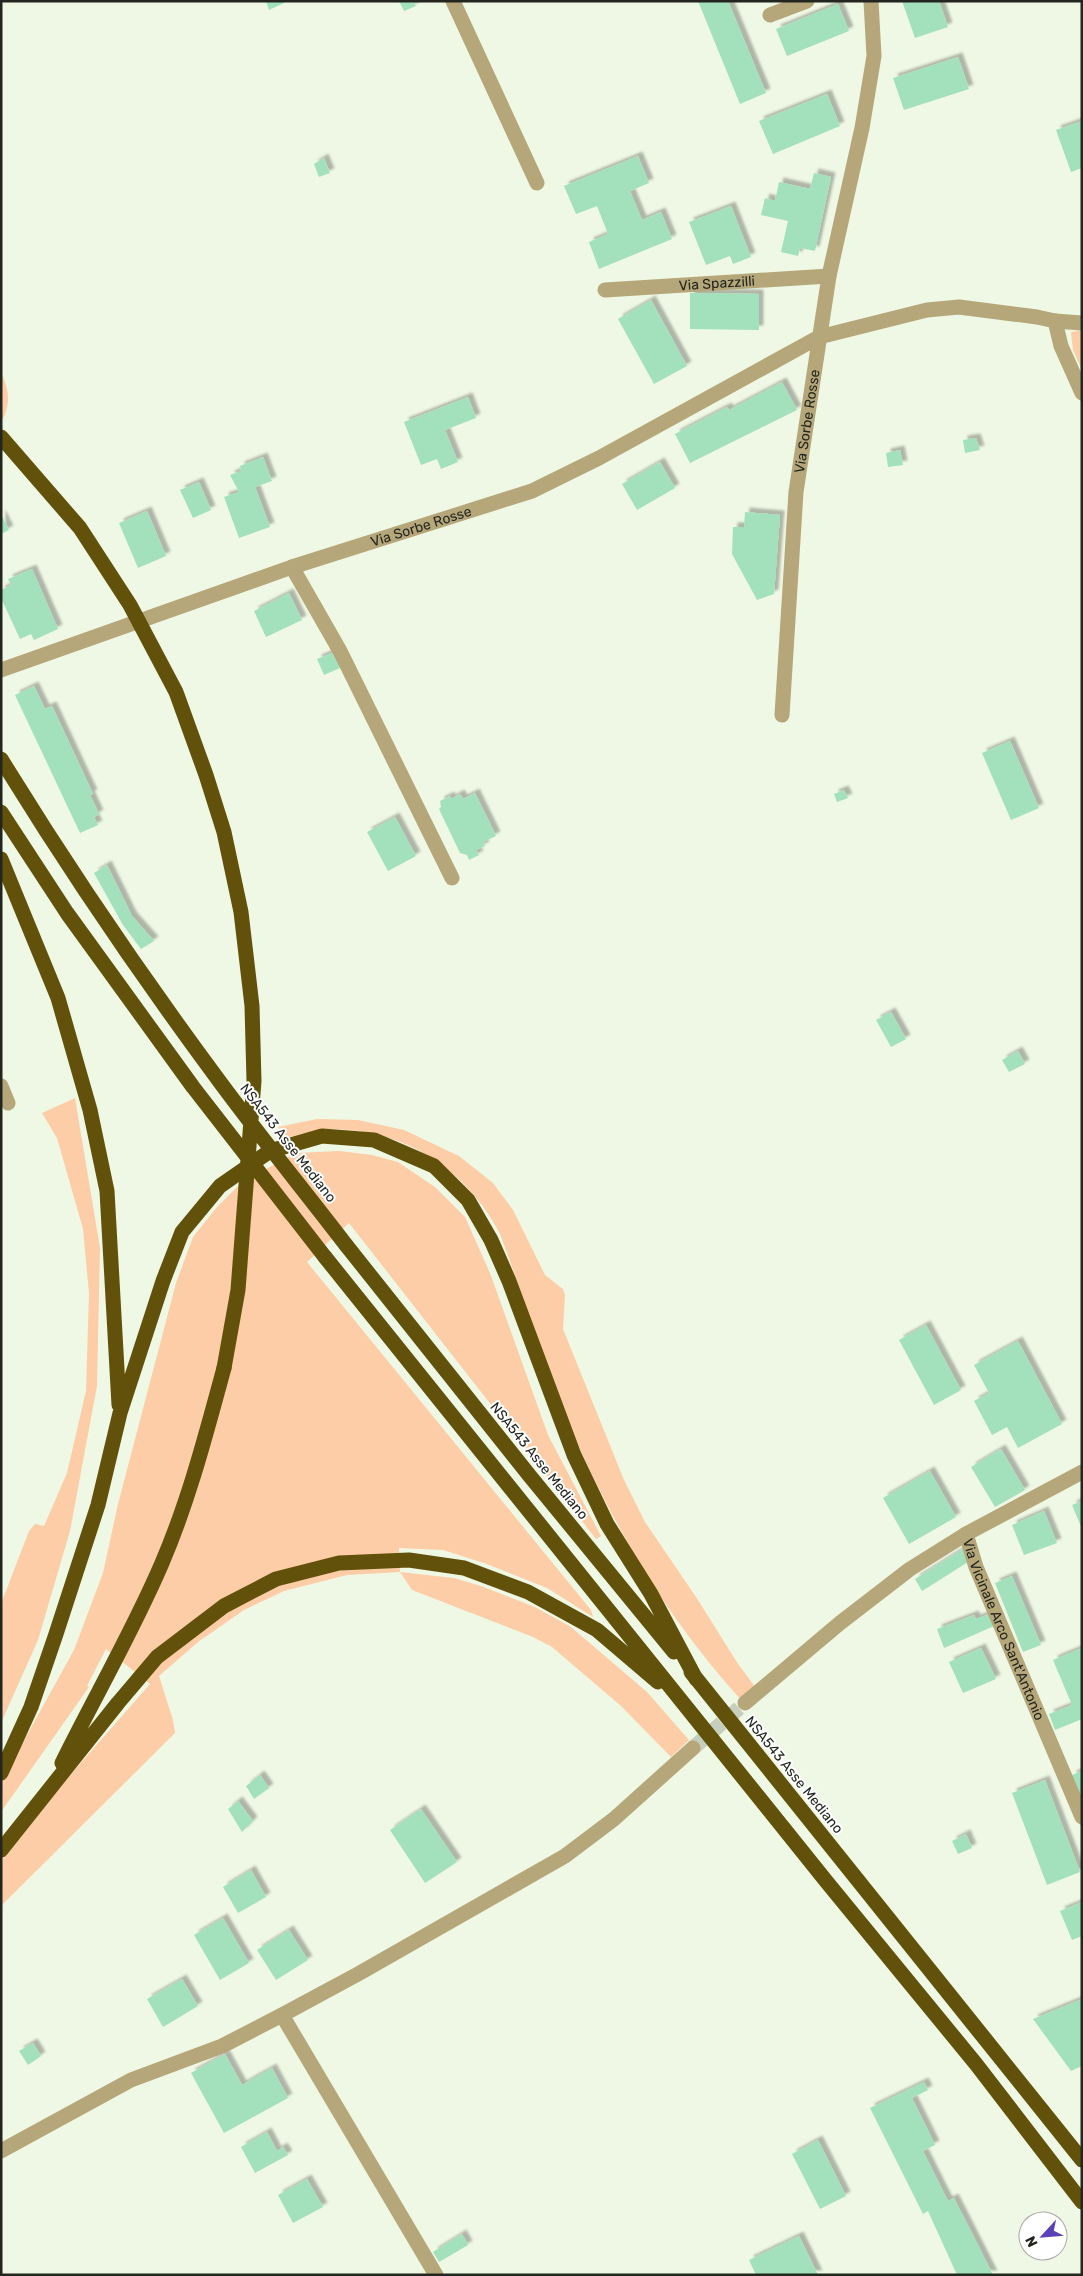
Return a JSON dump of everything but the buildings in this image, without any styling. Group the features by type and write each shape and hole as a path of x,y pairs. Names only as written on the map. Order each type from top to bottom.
{"highway":[{"path":"1,437 80,528 130,605 176,692 224,832 241,912 252,1006 254,1081 244,1220 238,1290 224,1368 194,1477 162,1562 130,1632 96,1693 48,1792"},
{"name":"NSA543 Asse Mediano","path":"1,759 48,835 124,949 217,1079 528,1475 696,1679 1082,2160"},
{"path":"1,812 67,913 187,1080 325,1257 976,2064 1082,2202"},
{"path":"1,859 58,998 90,1110 107,1191 120,1414"},
{"path":"1,1773 31,1707 59,1624 98,1505 120,1414 163,1280 182,1232 220,1186 270,1151 322,1136 374,1140 434,1166 468,1200 491,1240 574,1455 607,1524 651,1594 696,1679"},
{"path":"1,1850 157,1657 224,1606 276,1579 339,1563 409,1560 464,1568 528,1592 597,1630 686,1706"}],"street":[{"path":"453,1 537,183"},
{"path":"770,15 807,1"},
{"name":"Via Sorbe Rosse","path":"782,715 796,492 829,276 862,128 874,56 871,1"},
{"name":"Via Spazzilli","path":"605,290 829,276"},
{"name":"Via Sorbe Rosse","path":"1,670 292,566 532,491 599,458 820,337 927,310 959,307 1082,323"},
{"path":"1056,321 1061,346 1082,393"},
{"path":"292,566 340,651 452,878"},
{"path":"1,1086 8,1103"},
{"name":"Via Vicinale Arco Sant'Antonio","path":"1082,1472 966,1534 976,1567 1082,1817"},
{"path":"745,1703 840,1622 902,1575 966,1534"},
{"path":"1,2150 131,2080 222,2046 282,2015 565,1856 614,1819 693,1748"},
{"path":"282,2015 436,2275"}],"shaded area":[{"path":"1082,330 1082,370 1073,350 1071,332"},
{"path":"1,373 8,396 3,419 1,416"},
{"path":"75,1098 100,1248 97,1386 70,1531 38,1640 1,1723 1,1604 29,1531 35,1524 44,1526 67,1473 86,1391 89,1293 83,1229 57,1138 42,1113"},
{"path":"317,1119 358,1120 404,1130 459,1156 493,1183 513,1210 545,1275 563,1289 565,1295 563,1329 624,1480 645,1522 698,1600 738,1664 756,1688 741,1700 680,1625 661,1598 626,1540 594,1479 567,1419 500,1234 476,1197 461,1181 427,1155 387,1137 365,1132 334,1129 304,1133 286,1138 278,1127"},
{"path":"339,1151 372,1155 398,1162 435,1187 465,1217 490,1273 548,1435 601,1536 596,1539 349,1223 307,1262 591,1610 593,1617 547,1588 484,1563 443,1550 399,1548 400,1572 347,1575 284,1591 244,1610 198,1642 159,1676 173,1720 175,1733 1,1906 1,1854 150,1684 106,1649 87,1686 89,1687 1,1812 1,1782 74,1650 103,1573 118,1504 176,1283 193,1237 217,1207 242,1182 296,1153"},
{"path":"400,1572 454,1578 481,1586 535,1607 571,1627 647,1692 689,1740 671,1757 621,1706 552,1647 533,1637 412,1590"}],"tunnel":[{"path":"693,1748 745,1703"}]}
